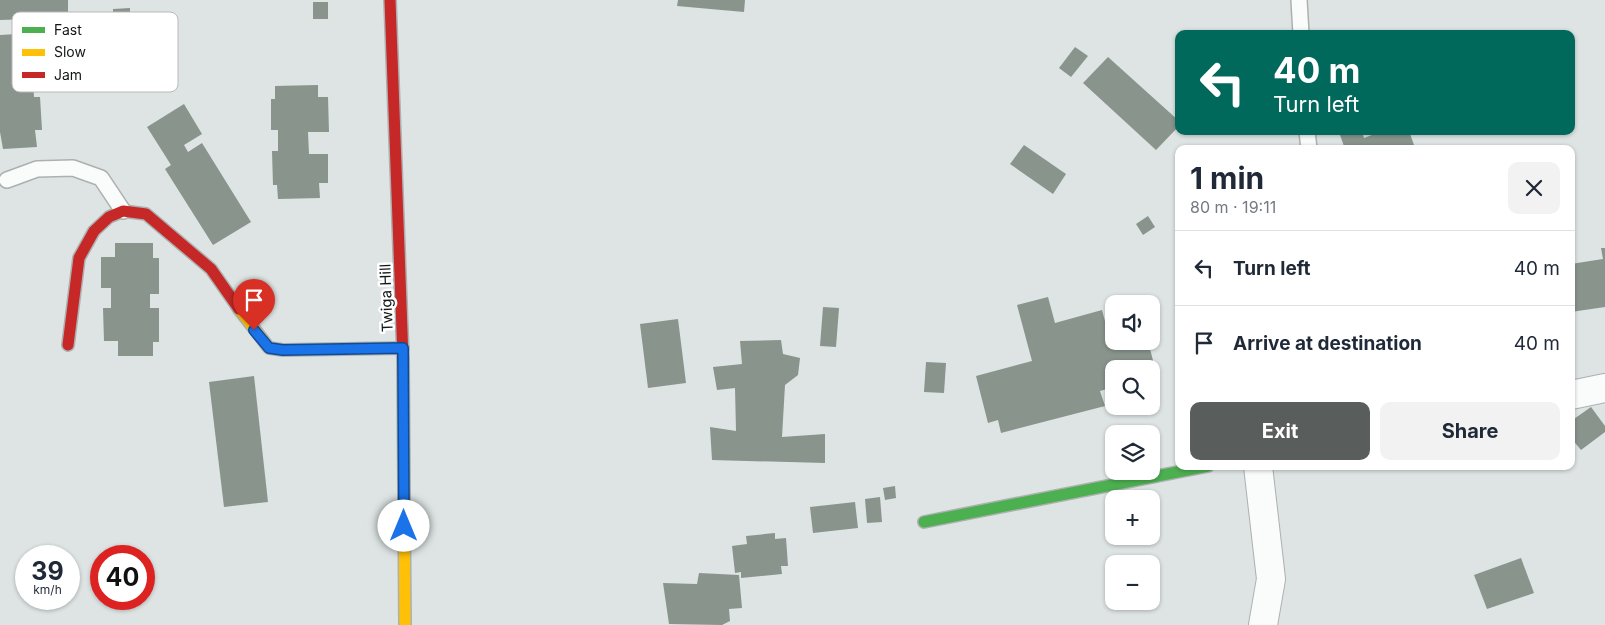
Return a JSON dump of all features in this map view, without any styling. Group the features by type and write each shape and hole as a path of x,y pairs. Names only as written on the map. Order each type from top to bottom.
{"street":[{"name":"Twiga Hill","path":"390,0 403,348 405,625"},
{"path":"68,345 79,258 94,231 109,217 123,211 146,214 211,269 260,339 269,348 283,350 403,348"},
{"path":"1575,394 1605,388"},
{"path":"924,522 1188,470"},
{"path":"1258,470 1271,578 1264,625"}],"lane":[{"path":"1299,0 1301,30"},
{"path":"7,180 36,169 73,168 101,178 123,211"}],"building":[{"path":"0,0 68,0 68,12 12,12 12,20 0,20"},
{"path":"678,0 745,0 744,12 677,6"},
{"path":"313,2 328,2 328,19 313,19"},
{"path":"130,8 130,12 113,12 113,9"},
{"path":"12,34 12,92 34,92 34,97 40,97 42,130 35,130 37,147 3,149 0,132 0,35"},
{"path":"1075,47 1088,56 1071,77 1059,68"},
{"path":"1108,57 1175,117 1175,130 1156,150 1083,83"},
{"path":"318,85 318,97 328,97 329,132 308,132 309,154 328,154 328,183 319,183 320,198 278,199 277,185 273,185 272,151 278,151 278,130 271,130 271,99 275,99 275,86"},
{"path":"184,104 202,134 184,145 188,152 202,143 251,222 213,245 165,169 171,165 147,127"},
{"path":"1340,135 1363,135 1364,138 1372,135 1410,135 1414,145 1344,145"},
{"path":"1024,145 1066,174 1053,194 1010,164"},
{"path":"1148,216 1155,227 1143,235 1136,224"},
{"path":"115,243 153,243 153,258 159,258 159,294 150,294 150,308 159,308 159,342 153,342 153,356 118,356 118,341 104,341 103,308 111,308 111,288 101,288 101,257 115,257"},
{"path":"1601,248 1605,248 1605,307 1575,311 1575,263 1603,259"},
{"path":"1048,297 1055,323 1102,310 1105,321 1105,350 1150,350 1153,360 1105,360 1105,390 1100,391 1105,406 1001,433 998,420 988,423 976,376 1032,361 1017,305"},
{"path":"823,307 839,308 836,347 820,346"},
{"path":"678,319 686,383 648,388 640,324"},
{"path":"781,340 783,354 800,358 798,375 785,385 782,437 825,434 825,463 712,460 710,427 736,431 735,388 717,390 713,367 742,364 740,341"},
{"path":"926,362 946,363 944,393 924,392"},
{"path":"254,376 268,502 224,507 209,382"},
{"path":"1591,407 1605,426 1605,432 1581,450 1575,443 1575,418"},
{"path":"895,486 896,498 885,500 883,488"},
{"path":"880,497 882,522 867,523 865,499"},
{"path":"855,502 858,528 813,533 810,507"},
{"path":"775,533 775,539 786,538 788,566 781,566 782,574 741,578 741,572 735,573 732,546 747,544 746,536"},
{"path":"1521,558 1534,593 1487,609 1474,575"},
{"path":"699,573 739,575 742,608 729,609 730,621 722,625 669,624 663,583 697,584"}],"traffic: fast":[{"path":"924,522 1188,470"}],"traffic: slow":[{"path":"239,309 269,348 283,350 403,348"},
{"path":"403,359 405,625"}],"traffic: jam":[{"path":"390,0 403,359"},
{"path":"68,345 79,258 94,231 109,217 123,211 146,214 211,269 239,309"}],"route":[{"path":"254,330 269,348 283,350 403,348 404,526"}]}
